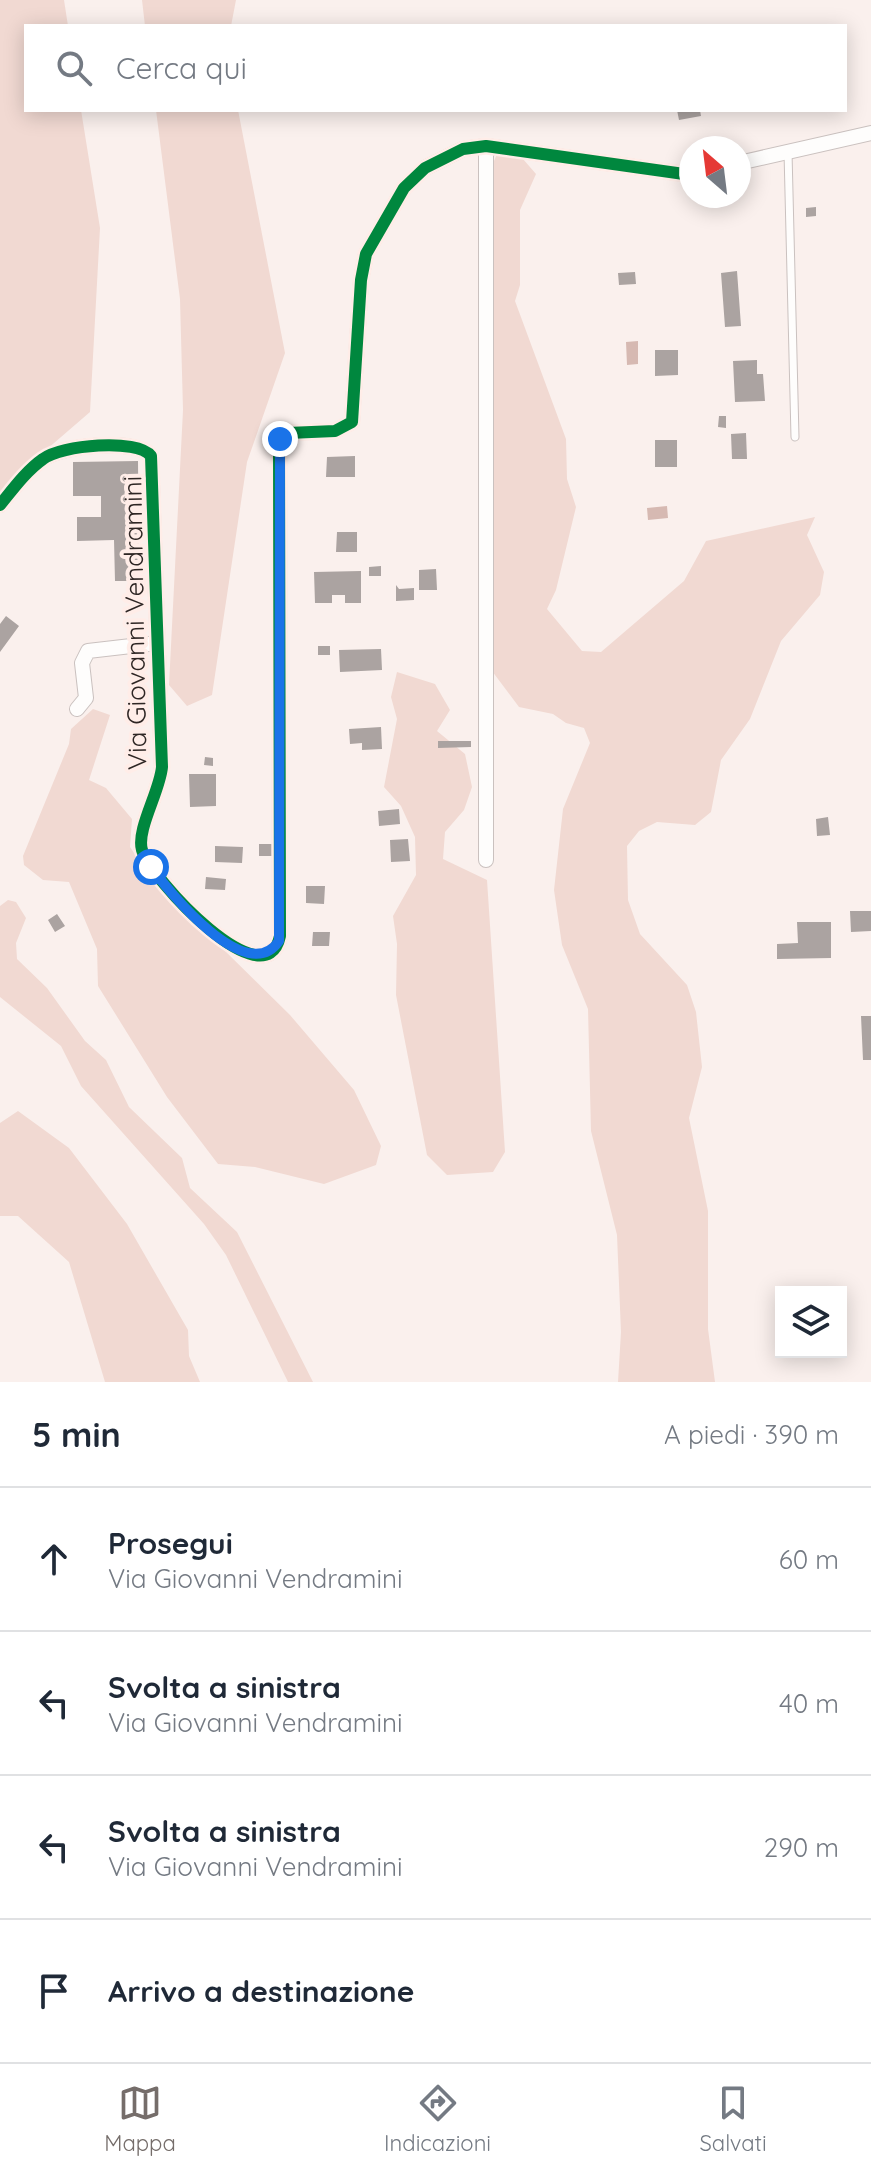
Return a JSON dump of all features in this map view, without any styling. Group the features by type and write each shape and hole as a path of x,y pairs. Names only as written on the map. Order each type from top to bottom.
{"street":[{"path":"751,160 871,133"},
{"path":"486,146 486,860"},
{"name":"Via Giovanni Vendramini","path":"0,505 35,465 56,451 128,445 146,450 154,465 162,767 142,837 143,853 163,882 213,936 242,951 268,951 276,946 280,936 279,444 288,433 335,431 352,422 361,280 370,244 415,176 446,156 486,146 679,173"},
{"path":"77,709 86,698 82,661 88,651 157,643"}],"lane":[{"path":"788,152 795,437"}],"shaded area":[{"path":"0,0 64,0 68,24 24,24 24,112 81,112 100,228 90,412 17,475 0,497"},
{"path":"142,0 236,0 231,24 145,24"},
{"path":"156,112 238,112 285,353 247,462 212,695 187,706 169,685 183,410 180,299"},
{"path":"497,154 523,159 536,174 520,210 520,285 515,301 566,439 567,479 576,507 556,590 547,609 582,651 601,652 684,581 706,541 815,517 807,535 824,572 820,595 781,641 750,719 721,760 711,812 695,825 657,822 639,831 627,846 628,900 640,934 687,985 696,1012 702,1067 689,1118 708,1211 708,1329 715,1382 618,1382 621,1332 617,1235 591,1131 588,1009 562,945 554,890 563,809 590,743 584,728 566,723 553,714 519,707 492,671 494,161"},
{"path":"638,341 638,364 627,365 626,342"},
{"path":"667,506 668,518 648,520 647,508"},
{"path":"397,672 435,684 450,710 437,731 465,754 472,787 464,810 445,832 443,859 487,880 505,1152 493,1172 447,1175 427,1155 396,995 397,944 393,916 416,875 415,837 401,806 384,787 397,719 391,697"},
{"path":"93,709 110,715 89,780 106,788 132,819 130,847 152,879 290,1015 354,1090 381,1146 376,1165 324,1184 255,1167 218,1164 167,1097 98,986 97,949 69,882 43,880 24,865 23,856 69,744 71,729"},
{"path":"8,900 16,902 26,918 16,943 17,959 47,988 85,1041 106,1060 129,1107 182,1158 190,1188 237,1232 313,1382 288,1382 226,1255 204,1224 81,1086 61,1046 0,997 0,906"},
{"path":"18,1111 69,1148 127,1224 188,1330 189,1356 200,1382 105,1382 69,1262 18,1216 0,1216 0,1123"}],"building":[{"path":"677,112 700,112 701,116 679,120"},
{"path":"816,207 816,216 806,217 806,208"},
{"path":"737,271 741,326 725,327 721,273"},
{"path":"635,272 636,284 619,285 618,273"},
{"path":"655,350 678,350 678,375 655,376"},
{"path":"757,360 757,374 763,374 765,401 735,402 733,361"},
{"path":"719,416 726,416 726,428 718,427"},
{"path":"746,433 747,459 732,459 731,434"},
{"path":"655,440 677,440 677,467 655,467"},
{"path":"355,456 355,477 326,477 327,457"},
{"path":"138,461 139,581 115,581 114,540 77,541 77,517 101,517 101,496 73,496 73,462"},
{"path":"337,532 357,532 357,552 336,552"},
{"path":"381,566 381,576 369,576 369,567"},
{"path":"436,569 437,590 419,590 419,570"},
{"path":"361,571 361,603 345,603 345,595 332,595 332,603 315,603 314,572"},
{"path":"396,585 399,589 414,588 414,600 396,601"},
{"path":"6,616 19,626 0,652 0,624"},
{"path":"318,646 330,646 330,655 318,655"},
{"path":"381,649 382,670 340,672 339,650"},
{"path":"381,727 382,749 362,750 362,743 350,744 349,729"},
{"path":"438,741 471,741 471,747 438,748"},
{"path":"205,757 213,758 213,766 204,765"},
{"path":"189,774 216,774 216,806 190,807"},
{"path":"399,809 400,824 379,826 378,811"},
{"path":"828,817 830,835 817,836 816,819"},
{"path":"408,839 410,861 391,862 390,840"},
{"path":"259,844 273,844 273,856 259,856"},
{"path":"215,846 243,847 242,863 215,862"},
{"path":"206,877 226,879 225,890 205,889"},
{"path":"306,886 325,886 324,904 306,903"},
{"path":"850,911 871,911 871,931 851,932"},
{"path":"57,914 65,926 55,932 48,920"},
{"path":"797,922 831,922 831,958 777,959 777,944 798,943"},
{"path":"313,932 330,932 329,946 312,946"},
{"path":"861,1016 871,1016 871,1060 863,1060"}],"cycle path":[{"path":"0,505 31,469 52,454 81,447 115,445 143,450 151,456 162,767 142,832 142,850 165,885 209,929 232,946 254,955 270,953 280,936 279,444 288,433 335,431 352,422 361,280 366,254 404,188 425,168 463,149 486,146 679,173"}],"route":[{"path":"151,867 213,936 222,942 242,951 262,953 276,946 281,915 280,439"}]}
